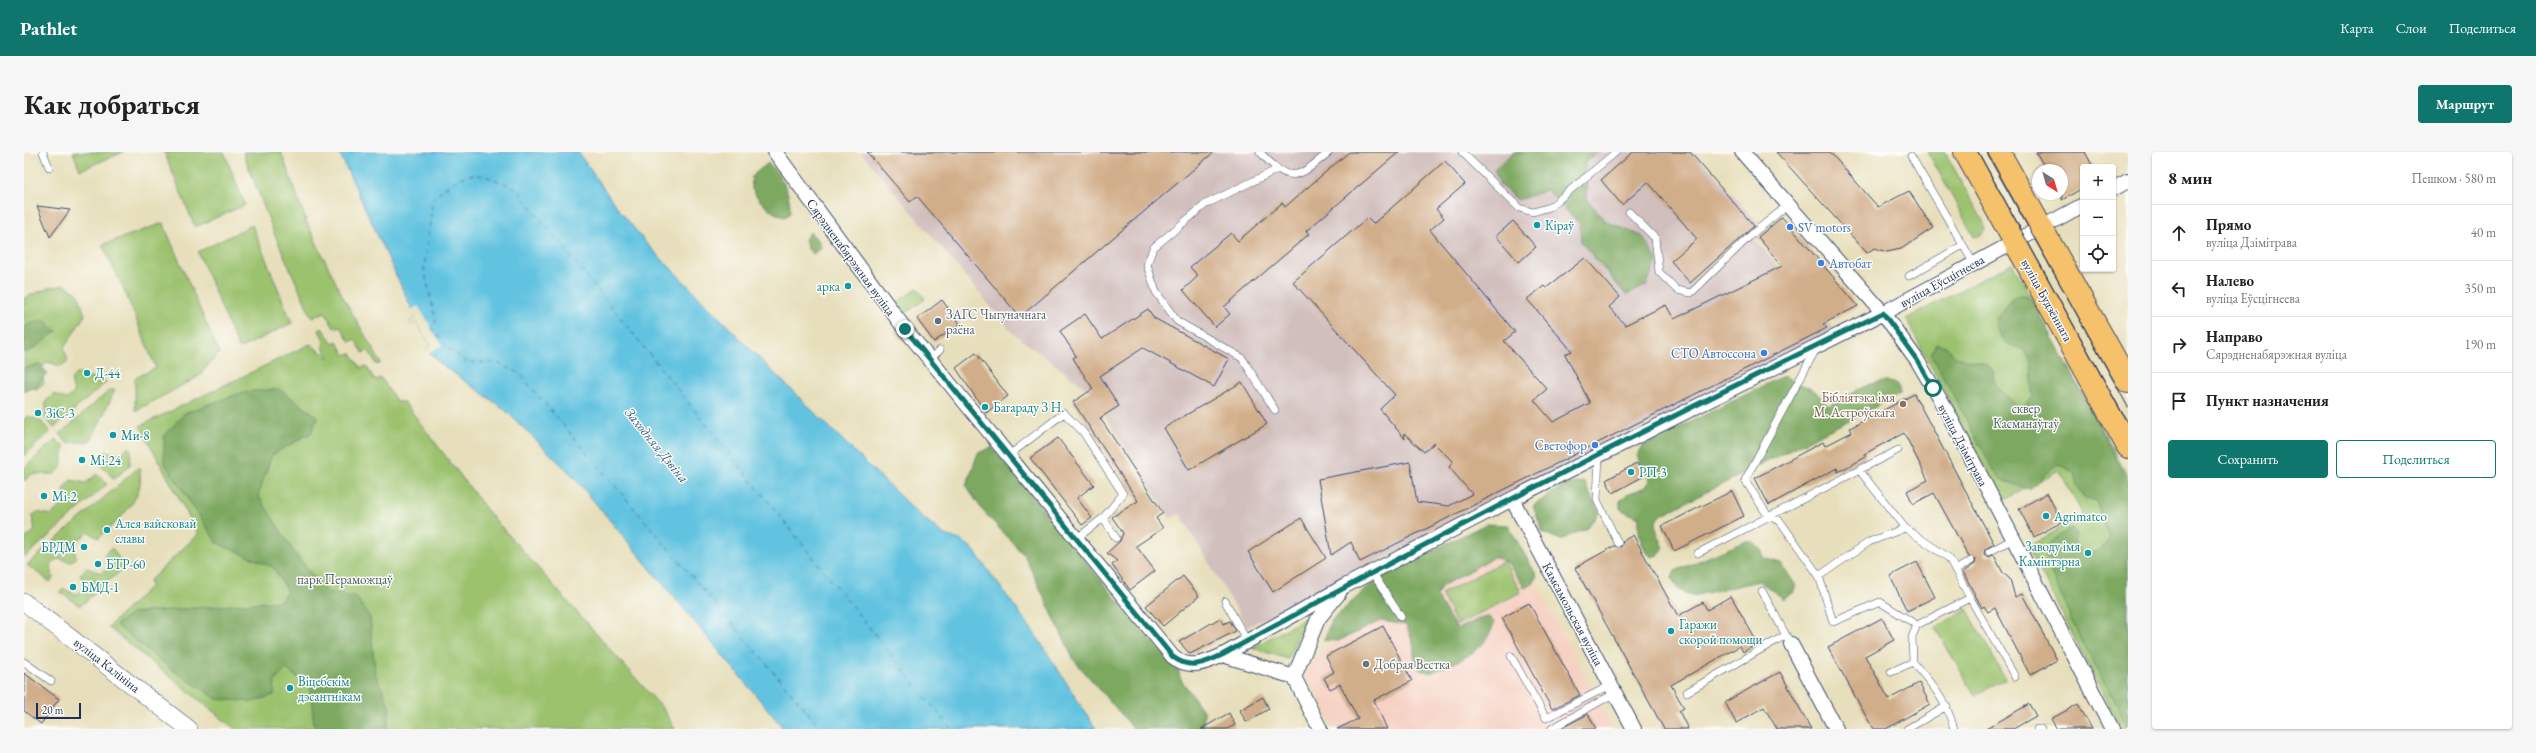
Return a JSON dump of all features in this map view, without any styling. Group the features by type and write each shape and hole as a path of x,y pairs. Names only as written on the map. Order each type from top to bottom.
{"main road":[{"name":"вуліца Будзённага","path":"1965,152 2027,235 2128,382"},
{"name":"вуліца Будзённага","path":"1999,152 2027,235 2128,447"}],"street":[{"name":"Сярэдненабярэжная вуліца","path":"774,152 858,268 929,360 1173,657"},
{"name":"вуліца Дзімітрава","path":"1742,152 1883,313 1917,360 2013,539 2112,729"},
{"path":"2116,187 2128,181"},
{"name":"вуліца Еўсцігнеева","path":"1173,657 1182,664 1202,664 1222,655 1345,586 1512,499 1883,313 2080,207"},
{"name":"Камсамольская вуліца","path":"1512,499 1634,729"},
{"path":"1294,677 1318,619 1345,586"},
{"name":"вуліца Калініна","path":"24,602 189,729"},
{"path":"1788,640 1836,729"},
{"path":"1222,655 1294,677 1320,729"}],"lane":[{"path":"43,152 49,167"},
{"path":"1260,152 1276,170 1290,175 1307,171 1329,152"},
{"path":"1462,152 1518,208 1533,212 1550,207 1616,152"},
{"path":"1911,156 1974,264"},
{"path":"1275,410 1242,358 1177,321 1156,292 1147,265 1152,248 1206,204 1276,170"},
{"path":"1629,212 1655,238 1659,272 1677,290 1691,293 1752,234 1788,205"},
{"path":"1910,276 1963,245"},
{"path":"1818,345 1744,480 1768,516 1780,521 1819,576 1833,622 1880,602 1917,625"},
{"path":"929,360 940,350"},
{"path":"1008,456 1064,413 1083,432 1123,494 1102,518 1076,539"},
{"path":"1698,554 1768,516 1860,471 1898,450"},
{"path":"1599,455 1597,500 1618,543"},
{"path":"1860,471 1905,528 1949,558 2015,677"},
{"path":"1102,518 1116,538"},
{"path":"1819,576 1868,542 1905,528"},
{"path":"1989,552 2013,539"},
{"path":"1955,570 1971,561"},
{"path":"1372,572 1401,617"},
{"path":"1687,692 1788,640 1762,591"},
{"path":"1954,729 1947,706 1935,687 1913,662 1912,637 1917,625 1970,598"},
{"path":"1225,601 1247,641"},
{"path":"1511,656 1546,718 1613,689"},
{"path":"24,662 51,681"},
{"path":"1891,672 1913,662"},
{"path":"1551,729 1613,689"},
{"path":"1907,729 1947,706"}],"shaded area":[{"path":"861,152 1694,152 1761,226 1752,237 1835,330 1247,627 1180,514 1170,518 1089,390 1014,334"},
{"path":"1515,545 1613,729 1334,729 1306,674 1314,656"}],"green space":[{"path":"73,152 124,152 80,170"},
{"path":"164,152 224,152 245,205 195,227"},
{"path":"243,152 281,152 307,223 343,297 381,363 377,365 368,350 363,353 355,339 350,342 340,326 334,328 325,312 312,318 274,233"},
{"path":"1514,152 1598,152 1585,162 1587,200 1607,222 1642,236 1657,260 1647,285 1626,295 1581,242 1580,224 1547,190 1518,200 1500,185 1494,169"},
{"path":"1928,152 1945,152 1984,223 1985,230 1981,235 1974,237"},
{"path":"768,163 785,185 789,199 790,213 785,217 780,216 766,206 752,189 752,176"},
{"path":"163,223 219,353 198,377 135,411 135,378 156,368 123,287 102,245"},
{"path":"252,225 292,323 239,349 198,252"},
{"path":"810,232 819,241 821,248 813,254 808,249 805,239"},
{"name":"сквер Касманаўтаў","path":"2012,263 2128,477 2128,729 2121,729 2028,547 2083,515 2059,470 2003,501 1906,319"},
{"path":"65,285 78,294 85,315 64,348 68,361 61,366 48,362 41,368 44,383 37,389 24,386 24,298 51,287"},
{"path":"917,288 925,299 903,315 895,304"},
{"name":"сквер Касманаўтаў","path":"2024,295 2031,297 2128,482 2128,727 2073,624 2045,558 2050,543 2061,534 2071,529 2076,535 2074,542 2082,554 2094,552 2105,545 2109,538 2096,501 2085,498 2077,485 2074,473 2060,464 2047,472 2029,489 2001,480 1992,468 1931,354 1936,344 1947,346 1955,357 1984,363 1993,370 1994,384 2016,405 2023,407 2033,397 2031,363 2025,350 2004,341 1998,332 1995,320 2015,296"},
{"path":"44,320 57,331 33,349 24,353 24,326"},
{"name":"парк Пераможцаў","path":"322,328 333,343 337,341 345,355 351,353 361,368 366,366 375,380 381,378 397,402 404,402 490,514 663,709 675,729 235,729 108,627 151,586 149,581 198,534 140,426 310,344 329,358 322,346 325,343 319,330"},
{"path":"40,364 47,373 36,387 24,391 24,368"},
{"path":"77,373 106,382 54,428 45,418 46,401 53,394 67,399 74,393 71,379"},
{"path":"1783,376 1815,391 1828,406 1864,387 1882,382 1891,382 1899,386 1899,395 1663,514 1656,521 1657,532 1664,548 1658,555 1651,557 1647,553 1640,539 1639,518 1620,509 1620,501 1627,494 1646,487 1650,480 1637,455 1644,445"},
{"path":"279,389 318,417 311,433 272,455 258,495 294,552 326,592 356,597 370,617 375,673 390,708 387,729 317,729 314,726 310,686 286,669 275,681 274,695 252,702 217,699 171,669 116,625 132,613 281,601 287,590 273,567 217,543 164,462 164,436 185,413 243,392"},
{"path":"110,390 115,390 93,437 89,441 67,443 60,434"},
{"path":"27,416 41,421 50,432 24,456 24,419"},
{"path":"56,439 64,447 61,468 55,474 32,474 24,481 24,468"},
{"path":"128,447 131,450 130,465 114,479 102,467 100,456 106,451 119,455"},
{"path":"992,447 1145,634 1178,667 1180,678 1204,712 1203,729 1134,729 1074,660 1024,555 983,511 966,486 978,453"},
{"path":"139,467 139,489 130,507 99,538 88,532 74,544 76,558 71,562 57,559 51,566 53,578 50,582 27,565"},
{"path":"97,474 107,484 24,558 24,540 35,530 32,516 37,512 51,515 66,500 64,488 71,480 86,483"},
{"path":"1584,482 1600,512 1587,528 1561,540 1543,533 1533,506 1564,485"},
{"path":"1486,524 1508,525 1537,576 1533,584 1525,588 1507,562 1494,557 1442,586 1436,596 1457,629 1487,615 1494,622 1491,632 1485,641 1470,654 1461,660 1431,673 1420,670 1415,664 1413,643 1406,625 1381,621 1338,641 1324,640 1331,621 1379,577"},
{"path":"1744,542 1753,542 1762,551 1763,558 1781,563 1796,586 1793,593 1784,599 1759,581 1693,596 1678,590 1672,578 1675,571"},
{"path":"112,548 125,567 80,606 60,592 63,589 76,594 85,587 80,574 87,568 101,573 110,567 104,554"},
{"path":"1504,561 1521,592 1457,625 1441,594"},
{"path":"1967,609 2005,679 1975,695 1935,628"},
{"path":"1307,617 1288,659 1252,648"}],"water":[{"name":"Заходняя Дзвіна","path":"339,152 578,152 613,202 646,243 763,362 914,510 943,534 962,541 972,548 1037,637 1096,729 784,729 572,475 503,408 442,365 426,349 431,346 416,322 411,325 409,322 416,318"}],"pier":[{"path":"418,306 442,345 429,353 426,349 431,346 416,322 411,325 409,322 416,318 411,310"}],"building":[{"path":"867,152 1214,152 1020,317 917,196 910,202"},
{"path":"1349,152 1399,152 1306,231 1309,234 1224,307 1230,314 1215,327 1183,290 1198,276 1190,267 1231,233 1238,241 1282,203 1285,207"},
{"path":"1633,152 1690,152 1754,226 1690,283 1671,261 1697,239 1648,182 1622,205 1601,180"},
{"path":"1776,152 1830,152 1878,207 1909,191 1933,228 1901,249 1887,252 1874,248 1867,253"},
{"path":"2036,152 2085,152 2091,164 2080,164 2080,190 2068,197 2068,164 2043,164"},
{"path":"1445,161 1465,184 1436,209 1444,218 1430,230 1515,332 1504,341 1547,389 1534,400 1553,422 1590,403 1565,354 1572,351 1527,299 1544,286 1546,288 1585,258 1620,297 1609,307 1625,325 1666,305 1674,319 1782,266 1758,237 1782,217 1858,306 1823,324 1827,328 1360,562 1351,542 1331,555 1318,479 1410,462 1417,502 1449,506 1472,494 1449,467 1453,462 1434,443 1424,452 1404,433 1405,439 1380,409 1395,395 1293,282 1367,218 1373,224"},
{"path":"37,206 70,210 50,237"},
{"path":"1513,221 1536,247 1519,262 1496,236"},
{"name":"ЗАГС Чыгуначнага раёна","path":"942,300 960,324 934,342 917,319"},
{"path":"1148,309 1154,318 1229,359 1214,387 1143,348 1100,376 1119,406 1100,418 1163,513 1156,518 1163,528 1136,546 1155,571 1130,590 1112,565 1117,561 1107,553 1120,541 1123,533 1112,517 1138,501 1073,402 1093,389 1073,358 1076,356 1060,331 1085,314 1102,339"},
{"path":"976,353 1008,396 986,413 956,368"},
{"path":"1242,382 1267,424 1189,470 1164,428"},
{"path":"1914,394 1994,544 1985,549 1984,554 1988,557 1994,555 2003,573 2010,579 2015,597 2022,594 2057,660 2030,675 1995,608 1988,612 1984,606 1982,608 1963,572 1975,564 1976,559 1969,557 1934,493 1913,504 1907,491 1928,480 1904,433 1864,454 1866,457 1838,472 1837,468 1769,505 1755,478 1823,442 1825,446 1852,432 1850,428"},
{"path":"1058,438 1094,485 1077,498 1092,518 1082,525 1030,458"},
{"name":"РП-3","path":"1637,463 1644,476 1613,493 1606,480"},
{"path":"1732,491 1744,516 1674,551 1662,526"},
{"name":"Agrimatco","path":"2047,493 2062,522 2034,537 2019,509"},
{"path":"1301,518 1326,558 1273,592 1248,552"},
{"name":"Гаражи скорой помощи","path":"1633,535 1678,616 1703,602 1707,610 1731,596 1758,644 1743,652 1740,646 1671,685 1684,708 1679,711 1688,729 1664,729 1575,568 1614,546 1621,547 1623,541"},
{"path":"1917,562 1935,597 1907,611 1890,576"},
{"path":"1183,576 1199,596 1163,626 1146,606"},
{"path":"1529,603 1580,695 1552,709 1502,618"},
{"path":"1220,618 1223,624 1230,621 1236,631 1190,654 1179,642"},
{"path":"1882,618 1894,640 1865,656 1889,699 1919,683 1930,704 1886,729 1873,729 1828,647"},
{"name":"Добрая Вестка","path":"1383,626 1412,681 1374,700 1387,729 1337,729 1358,719 1340,684 1330,689 1324,678 1334,672 1326,656"},
{"path":"1780,672 1811,729 1777,729 1764,707 1736,723 1725,702"},
{"path":"24,673 59,699 41,724 24,711"},
{"path":"1263,697 1269,709 1246,722 1240,710"},
{"path":"2029,704 2036,716 2013,729 1986,729"},
{"path":"2078,704 2092,729 2057,729 2051,719"},
{"path":"1229,713 1235,725 1227,729 1201,729"},
{"path":"1588,714 1596,729 1562,728"}],"ferry route":[{"path":"822,729 519,373 498,363 466,362 447,347 432,329 436,321 424,269 433,198 455,181 472,175 480,175 515,187 951,729"}],"tram line":[{"path":"1978,152 2128,424"},
{"path":"1987,152 2128,407"}],"place":[{"name":"Кіраў","path":"1537,225"},
{"name":"SV motors","path":"1790,227"},
{"name":"Автобат","path":"1821,263"},
{"name":"арка","path":"848,286"},
{"name":"ЗАГС Чыгуначнага раёна","path":"938,321"},
{"name":"СТО Автоссона","path":"1764,353"},
{"name":"Д-44","path":"87,373"},
{"name":"Бібліятэка імя М. Астроўскага","path":"1903,404"},
{"name":"Багараду З Н.","path":"985,407"},
{"name":"ЗіС-3","path":"38,413"},
{"name":"Ми-8","path":"113,435"},
{"name":"Светофор","path":"1595,445"},
{"name":"Мі-24","path":"82,460"},
{"name":"РП-3","path":"1631,472"},
{"name":"Мі-2","path":"44,496"},
{"name":"Agrimatco","path":"2046,516"},
{"name":"Алея вайсковай славы","path":"107,530"},
{"name":"БРДМ","path":"84,547"},
{"name":"Заводу імя Камінтэрна","path":"2088,553"},
{"name":"БТР-60","path":"98,564"},
{"name":"БМД-1","path":"73,587"},
{"name":"Гаражи скорой помощи","path":"1671,631"},
{"name":"Добрая Вестка","path":"1366,664"},
{"name":"Віцебскім дэсантнікам","path":"290,688"}],"route":[{"path":"905,329 1173,657 1182,664 1202,664 1222,655 1345,586 1512,499 1883,313 1917,360 1933,388"}]}
